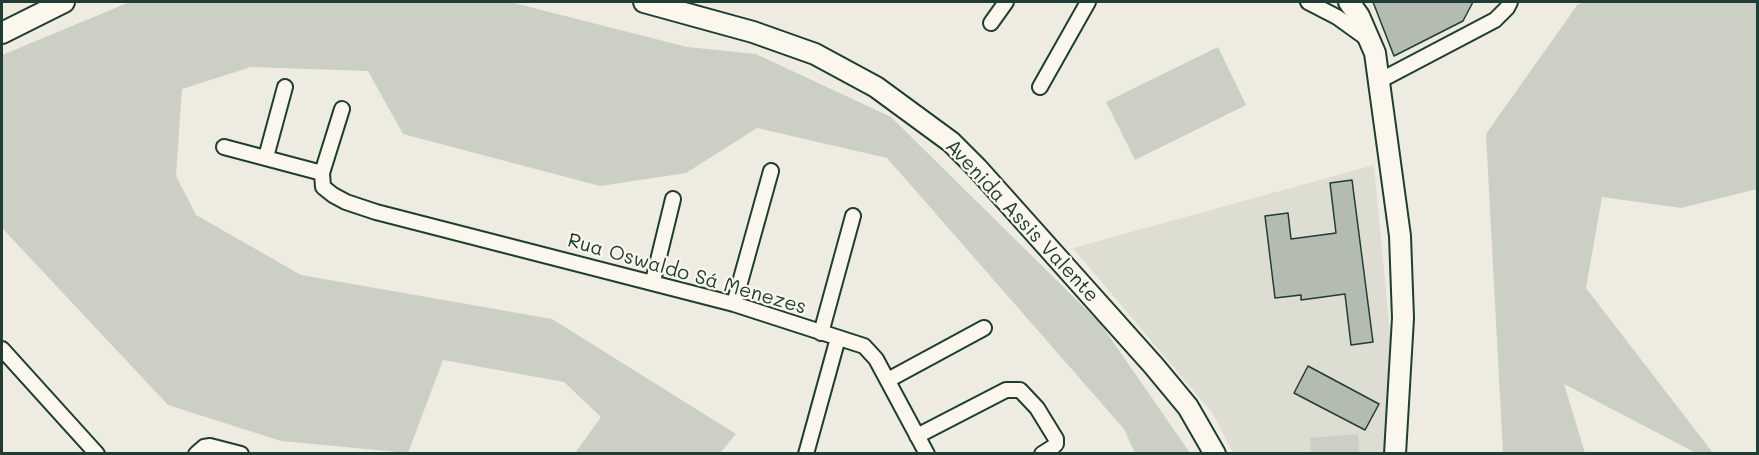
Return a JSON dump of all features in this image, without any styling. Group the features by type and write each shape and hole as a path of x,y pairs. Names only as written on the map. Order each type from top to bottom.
{"main road":[{"path":"2,33 64,2"},
{"name":"Avenida Assis Valente","path":"644,2 753,32 815,54 876,87 951,142 977,168 1154,366 1188,407 1215,453"},
{"path":"1349,2 1370,40 1379,81 1400,236 1403,318 1395,453"}],"street":[{"path":"991,23 1006,2"},
{"path":"1040,87 1088,2"},
{"path":"1308,2 1337,16 1370,40"},
{"path":"1379,81 1495,20 1510,2"},
{"path":"266,157 285,87"},
{"path":"224,147 322,173 342,109"},
{"path":"734,304 771,171"},
{"name":"Rua Oswaldo Sá Menezes","path":"322,173 323,187 333,195 376,212 652,281 734,304 864,346 876,359 927,453"},
{"path":"652,281 673,199"},
{"path":"821,333 853,216"},
{"path":"888,380 984,328"},
{"path":"806,453 838,338"},
{"path":"2,349 96,453"},
{"path":"917,436 1006,390 1013,389 1025,393 1056,439 1056,444 1042,453"},
{"path":"196,453 210,446 240,453"}],"shaded area":[{"path":"130,2 510,2 687,47 756,54 891,117 1100,323 1190,453 1135,453 1124,429 887,158 757,128 686,173 600,186 403,134 368,71 251,67 182,89 176,176 196,215 301,275 552,319 736,434 720,453 575,453 601,417 564,382 443,360 408,453 281,441 168,405 2,228 2,55"},
{"path":"1588,2 1757,2 1757,189 1681,208 1602,197 1586,288 1713,453 1696,453 1564,384 1585,453 1503,453 1486,134 1578,4"},
{"path":"1218,47 1246,105 1135,160 1106,102"},
{"path":"1374,165 1391,344 1384,453 1233,453 1213,414 1073,248"},
{"path":"1358,434 1359,453 1311,453 1310,438"}],"building":[{"path":"1373,2 1473,2 1463,21 1394,56"},
{"path":"1352,180 1373,342 1351,345 1345,294 1301,300 1301,295 1275,298 1265,216 1288,213 1291,239 1336,233 1330,183"},
{"path":"1308,366 1379,404 1365,430 1294,393"}]}
